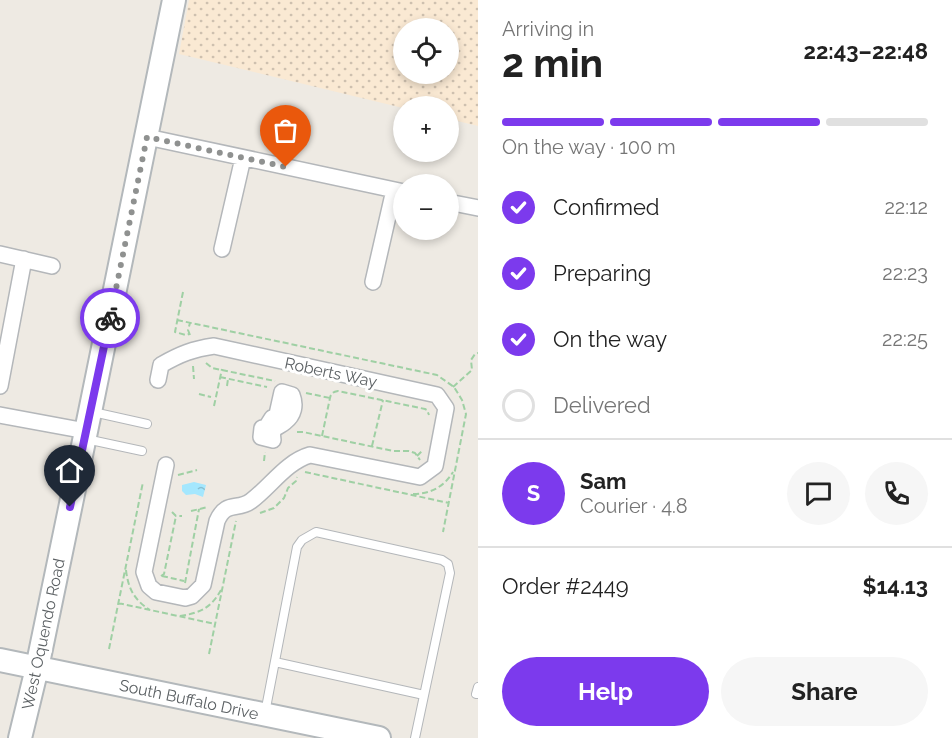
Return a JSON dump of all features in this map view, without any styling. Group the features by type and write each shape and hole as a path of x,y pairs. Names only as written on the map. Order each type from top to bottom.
{"street":[{"name":"West Oquendo Road","path":"20,738 37,668 174,0"},
{"path":"147,137 393,190"},
{"path":"222,249 243,158"},
{"path":"459,204 478,208"},
{"path":"373,282 393,212"},
{"path":"0,254 52,266"},
{"path":"0,386 24,259"},
{"name":"Roberts Way","path":"158,380 161,365 178,355 214,346 437,395 446,408 435,466 426,468"},
{"path":"0,415 87,427"},
{"path":"172,470 144,572 149,586 156,592 185,598 203,585 220,513 230,507 249,503 298,458 310,454 420,477 426,468"},
{"name":"South Buffalo Drive","path":"0,660 379,738"}],"lane":[{"path":"87,427 147,424"},
{"path":"87,427 142,451"},
{"path":"265,715 297,547 316,532 442,560 448,564 450,573 415,738"},
{"path":"275,662 424,695"},
{"path":"478,687 476,694 478,694"}],"path":[{"path":"183,292 175,330 178,333 189,334"},
{"path":"190,323 188,330 192,341"},
{"path":"447,393 472,370 471,360 478,353"},
{"path":"205,362 212,368 294,385 292,395 303,392 330,398"},
{"path":"193,366 194,379"},
{"path":"214,406 222,369"},
{"path":"250,383 252,376"},
{"path":"220,377 267,387"},
{"path":"226,386 228,379"},
{"path":"322,435 331,394 338,391 427,410 429,420"},
{"path":"199,394 211,397"},
{"path":"372,446 383,400"},
{"path":"294,432 322,435 393,451 409,451 417,456 426,468"},
{"path":"417,456 423,452 425,441"},
{"path":"407,494 436,489 449,478 456,467"},
{"path":"172,470 197,470"},
{"path":"257,514 274,508 296,481 299,472 449,503"},
{"path":"109,649 143,482"},
{"path":"168,509 176,516 182,516"},
{"path":"190,593 184,581 199,509"},
{"path":"209,654 238,513"},
{"path":"176,516 163,575 184,581"},
{"path":"126,567 132,594 151,610"},
{"path":"118,603 215,624"}],"sand":[{"path":"189,0 478,0 478,126 459,121 459,96 393,96 393,106 179,54"}],"water":[{"path":"194,482 206,485 203,497 195,494 186,495 182,491 182,485"}],"way so far":[{"path":"110,318 147,137 286,167"}],"route":[{"path":"70,507 110,318"}]}
